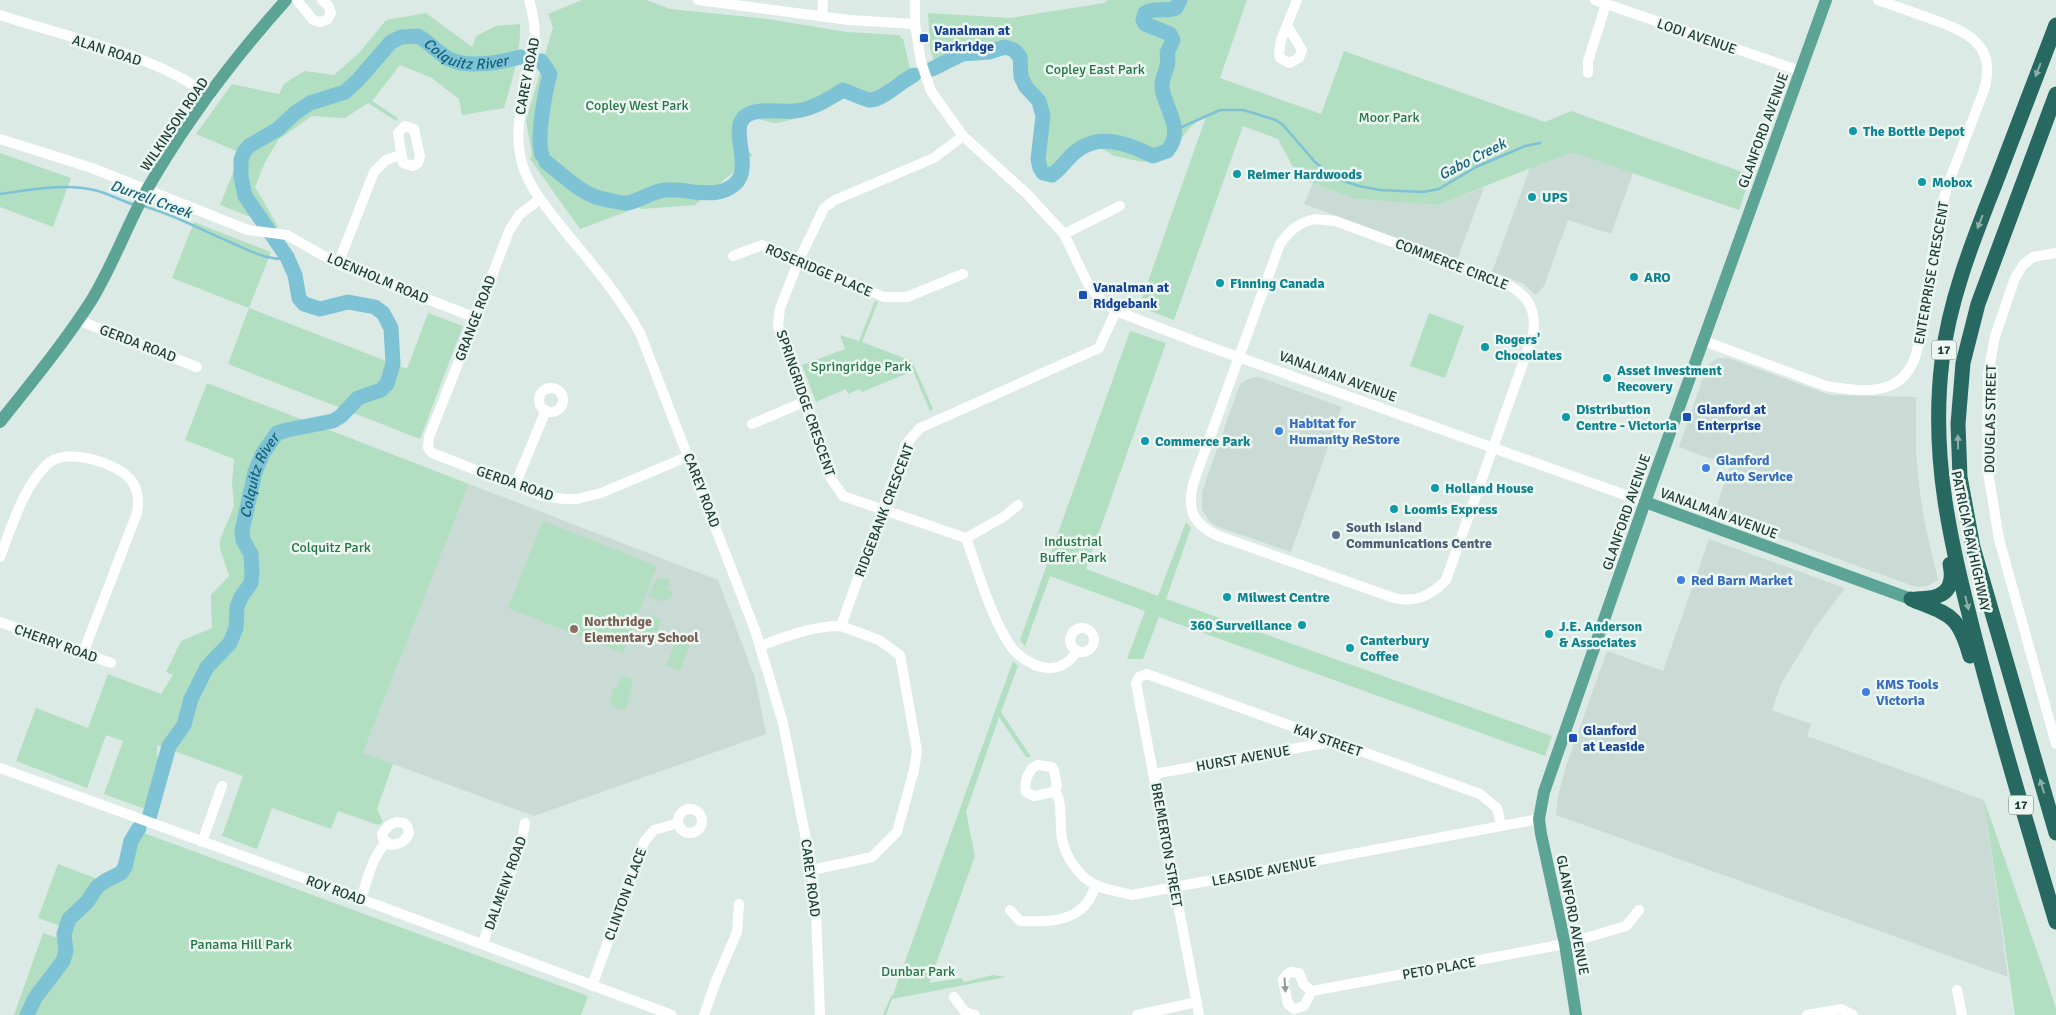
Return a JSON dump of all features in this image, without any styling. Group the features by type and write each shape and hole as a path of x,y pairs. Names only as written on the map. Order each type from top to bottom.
{"highway":[{"name":"PATRICIA BAY HIGHWAY","path":"2056,25 1966,260 1951,314 1942,360 1938,410 1938,441 1944,502 1954,548 1988,688 2056,922"},
{"name":"PATRICIA BAY HIGHWAY","path":"2056,94 1987,277 1969,336 1962,371 1958,424 1960,477 1971,537 1982,581 2056,833"},
{"path":"1987,277 2016,217 2056,114"},
{"path":"1910,599 1933,599 1944,594 1950,586 1952,575 1939,514 1932,448 1932,397 1942,360"},
{"path":"1910,599 1946,614 1955,620 1961,630 1968,646 2042,899 2056,931"}],"main road":[{"name":"WILKINSON ROAD","path":"0,422 78,320 105,275 147,190 171,150 247,46 285,0"},
{"name":"GLANFORD AVENUE","path":"1576,1015 1565,944 1541,834 1539,819 1544,792 1645,502 1826,0"},
{"name":"VANALMAN AVENUE","path":"1645,502 1910,599"}],"street":[{"path":"297,0 313,20 320,22 328,20 331,13 328,5 322,0"},
{"name":"CAREY ROAD","path":"529,0 535,27 535,38 531,65 520,105 518,142 523,166 540,199 611,288 631,317 649,352 760,646 782,723 812,870 816,911 820,1015"},
{"path":"698,0 742,4 822,16 915,24"},
{"path":"822,16 823,0"},
{"name":"VANALMAN AVENUE","path":"915,0 915,24 921,62 931,91 963,136 1026,193 1064,234 1088,284 1099,298 1116,311 1199,343 1240,356 1645,502"},
{"path":"1288,27 1297,0"},
{"name":"LODI AVENUE","path":"1595,0 1800,71"},
{"name":"ENTERPRISE CRESCENT","path":"1704,341 1826,386 1839,388 1885,388 1901,380 1913,365 1918,346 1937,224 1947,187 1984,90 1987,80 1987,64 1981,48 1971,36 1952,26 1878,0"},
{"path":"1588,73 1588,61 1606,4"},
{"name":"ALAN ROAD","path":"0,15 109,49 150,64 198,87 210,96"},
{"name":"SPRINGRIDGE CRESCENT","path":"963,136 934,158 835,200 824,208 799,260 780,308 778,326 830,477 843,496 966,538"},
{"name":"LOENHOLM ROAD","path":"0,139 92,168 248,230 287,235 338,264 476,318"},
{"path":"338,264 374,172 386,160 401,155"},
{"name":"GRANGE ROAD","path":"428,448 428,437 509,231 519,215 540,199"},
{"path":"1064,234 1120,206"},
{"name":"COMMERCE CIRCLE","path":"1325,219 1335,221 1514,287 1528,302 1533,312 1534,324 1532,335 1493,448 1446,580 1428,596 1415,600 1394,598 1216,534 1203,526 1190,508 1190,498 1280,244 1294,227 1304,222 1325,219"},
{"name":"ROSERIDGE PLACE","path":"733,256 762,245 884,297 907,297 963,274"},
{"name":"DOUGLAS STREET","path":"2056,253 2033,257 2023,265 2015,278 1995,336 1988,374 1987,466 1999,539 2056,744"},
{"name":"RIDGEBANK CRESCENT","path":"841,626 906,444 920,428 1098,348 1116,311"},
{"name":"GERDA ROAD","path":"78,320 198,367"},
{"path":"752,424 804,402"},
{"path":"515,485 546,410"},
{"name":"GERDA ROAD","path":"428,448 432,453 515,485 552,498 564,499 589,497 689,456"},
{"path":"0,557 23,499 50,462 65,456 82,456 118,470 131,480 138,493 137,514 83,652"},
{"path":"1018,505 1005,516 966,538 994,614 1010,646 1033,664 1047,668 1065,664 1073,658 1077,651"},
{"name":"CHERRY ROAD","path":"0,622 111,663"},
{"path":"760,646 801,630 841,626 880,640 900,655 917,751 914,770 896,832 872,857 812,870"},
{"name":"KAY STREET","path":"1139,676 1148,674 1480,794 1497,808 1502,825"},
{"name":"BREMERTON STREET","path":"1139,676 1136,683 1199,1015"},
{"name":"HURST AVENUE","path":"1154,774 1332,742"},
{"name":"ROY ROAD","path":"0,768 361,899 672,1015"},
{"path":"202,842 222,786"},
{"name":"LEASIDE AVENUE","path":"1055,791 1059,797 1061,834 1067,855 1075,867 1096,885 1132,895 1539,819"},
{"name":"DALMENY ROAD","path":"483,944 503,889 509,879 523,838 525,822"},
{"name":"CLINTON PLACE","path":"592,986 644,842 654,830 678,823"},
{"path":"361,899 380,848 386,843"},
{"path":"1010,910 1020,921 1041,922 1070,917 1087,903 1096,885"},
{"path":"704,1015 716,980 737,932 739,904"},
{"name":"PETO PLACE","path":"1312,991 1565,944 1626,926 1639,910"},
{"path":"1957,990 1962,1015"},
{"path":"954,997 965,1012 975,1015"},
{"path":"1137,1015 1197,1002"},
{"path":"1807,1015 1834,1010 1851,1013"}],"shaded area":[{"path":"1572,151 1633,173 1611,234 1568,220 1544,286 1536,295 1522,283 1492,272 1530,168"},
{"path":"1313,183 1356,199 1437,205 1484,187 1457,260 1304,204"},
{"path":"1720,358 1728,358 1830,395 1916,397 1916,453 1919,484 1924,520 1938,580 1928,586 1916,587 1714,514 1730,466 1679,447 1707,366"},
{"path":"1253,377 1259,377 1342,407 1291,552 1216,526 1209,521 1202,509 1202,492 1238,389 1241,383"},
{"name":"Northridge Elementary School","path":"469,484 718,580 755,678 766,734 534,816 363,753"},
{"path":"1709,539 1845,588 1815,628 1781,684 1772,710 1811,724 1807,736 1984,800 2008,977 1556,815 1565,769 1607,651 1663,671"}],"green space":[{"name":"Copley West Park","path":"582,0 646,0 670,9 768,19 846,32 899,35 903,39 911,73 891,80 875,96 844,88 821,107 795,118 776,123 755,119 747,121 741,129 743,147 753,155 695,205 641,209 639,207 580,229 530,159 532,154 526,121 553,27 548,14"},
{"path":"1108,0 1247,0 1220,78 1321,114 1344,51 1545,122 1571,111 1751,175 1739,210 1572,152 1437,205 1356,199 1299,178 1278,139 1243,126 1174,320 1139,307 1207,114 1190,128 1166,158 1143,162 1114,156 1097,146 1060,168 1049,169 1047,165 1041,164 1040,148 1046,126 1044,106 1035,88 1027,80 1022,60 1016,55 1007,53 992,56 977,53 970,54 937,72 930,48 928,13 1010,18 1104,3"},
{"path":"426,13 472,47 476,36 496,26 520,24 513,77 504,108 462,115 459,99 432,78 400,65 372,101 398,118 396,121 368,103 345,118 312,116 279,139 265,162 255,187 279,228 220,205 241,153 196,134 232,84 279,94 284,84 304,71 334,75 359,53 386,20"},
{"path":"0,153 71,178 53,227 0,207"},
{"path":"194,222 271,252 249,308 172,278"},
{"name":"Springridge Park","path":"875,301 878,302 862,342 912,361 933,409 930,411 913,371 862,392 860,389 848,394 846,389 816,402 802,365 845,349 840,335 859,341"},
{"path":"249,308 407,369 428,313 463,326 420,439 228,364"},
{"path":"1429,313 1464,326 1445,378 1410,366"},
{"name":"Industrial Buffer Park","path":"1130,331 1166,343 1086,569 1158,596 1186,522 1191,528 1166,599 1552,736 1545,756 1159,617 1143,659 1127,659 1145,611 1050,576 1025,646 1020,640"},
{"name":"Colquitz Park","path":"207,383 469,484 363,753 393,764 377,809 383,822 378,825 338,811 331,829 272,808 257,849 222,836 243,776 157,745 162,798 156,813 104,794 123,741 106,735 87,788 16,761 36,708 88,728 108,674 161,694 173,675 166,672 181,641 212,628 211,595 229,576 220,548 220,540 234,506 232,483 234,459 185,440"},
{"path":"543,521 657,566 623,653 508,608"},
{"path":"664,578 670,580 667,589 672,592 672,596 666,601 662,600 662,602 648,596 656,580"},
{"path":"647,614 662,620 655,635 641,629"},
{"path":"676,640 690,645 680,671 666,665"},
{"name":"Dunbar Park","path":"1013,661 1018,666 1001,712 1031,757 1026,757 999,717 966,812 975,856 929,983 962,978 964,982 993,975 1006,977 892,999 886,1015 883,1015 893,995"},
{"path":"622,676 633,680 626,710 612,707 610,700 613,689 618,687"},
{"path":"1984,800 2047,980 2056,1015 2015,1015"},
{"name":"Panama Hill Park","path":"141,832 588,996 581,1015 14,1015 43,933 65,940 66,928 38,918 58,864 98,879 101,876 119,872 124,865 126,844"}],"waterway":[{"name":"Colquitz River","path":"932,69 962,54 989,52 1005,47 1014,50 1020,57 1021,77 1026,87 1039,101 1043,116 1038,159 1043,173 1052,175 1074,153 1083,147 1103,141 1123,144 1153,156 1167,151 1175,135 1162,87 1168,63 1167,53 1173,40 1170,34 1145,24 1143,20 1145,13 1152,10 1176,8 1180,0"},
{"name":"Colquitz River","path":"149,818 169,746 184,725 191,699 207,667 230,643 236,628 237,607 241,597 251,583 251,554 243,540 242,531 255,472 263,453 277,433 333,421 341,416 358,398 381,390 387,384 393,364 391,328 383,313 375,307 348,302 320,309 304,304 299,298 295,275 287,257 245,196 241,177 241,160 244,152 249,146 278,129 295,113 310,103 345,92 391,42 401,37 418,36 449,59 466,64 495,62 521,57"},
{"name":"Colquitz River","path":"541,61 550,74 541,127 540,148 542,155"},
{"name":"Colquitz River","path":"546,162 573,184 595,197 620,203 630,202 665,190 701,193 719,192 735,184 740,176 742,167 740,127 742,119 749,114 760,111 807,109 820,104 843,90 869,100 874,99 886,94 914,75"},
{"name":"Gabo Creek","path":"1175,130 1220,110 1243,110 1276,120 1283,125 1315,162 1334,178 1380,190 1423,192 1439,189 1476,167 1525,146 1540,143"},
{"name":"Durrell Creek","path":"0,194 71,187 99,191 135,205"},
{"name":"Durrell Creek","path":"143,206 176,218 258,254 272,258 289,259"},
{"name":"Colquitz River","path":"27,1015 35,998 63,961 66,951 64,934 69,919 87,902 97,887 121,873 125,867 131,841 139,828"}],"place":[{"name":"Vanalman at Parkridge","path":"924,38"},
{"name":"The Bottle Depot","path":"1853,131"},
{"name":"Reimer Hardwoods","path":"1237,174"},
{"name":"Mobox","path":"1922,182"},
{"name":"UPS","path":"1532,197"},
{"name":"ARO","path":"1634,277"},
{"name":"Finning Canada","path":"1220,283"},
{"name":"Vanalman at Ridgebank","path":"1083,295"},
{"name":"Rogers' Chocolates","path":"1485,347"},
{"name":"Asset Investment Recovery","path":"1607,378"},
{"name":"Distribution Centre - Victoria","path":"1566,417"},
{"name":"Glanford at Enterprise","path":"1687,417"},
{"name":"Habitat for Humanity ReStore","path":"1279,431"},
{"name":"Commerce Park","path":"1145,441"},
{"name":"Glanford Auto Service","path":"1706,468"},
{"name":"Holland House","path":"1435,488"},
{"name":"Loomis Express","path":"1394,509"},
{"name":"South Island Communications Centre","path":"1336,535"},
{"name":"Red Barn Market","path":"1681,580"},
{"name":"Milwest Centre","path":"1227,597"},
{"name":"360 Surveillance","path":"1302,625"},
{"name":"Northridge Elementary School","path":"574,629"},
{"name":"J.E. Anderson & Associates","path":"1549,634"},
{"name":"Canterbury Coffee","path":"1350,648"},
{"name":"KMS Tools Victoria","path":"1866,692"},
{"name":"Glanford at Leaside","path":"1573,738"}],"park label":[{"name":"Copley East Park","path":"1095,69"},
{"name":"Moor Park","path":"1389,117"}]}
